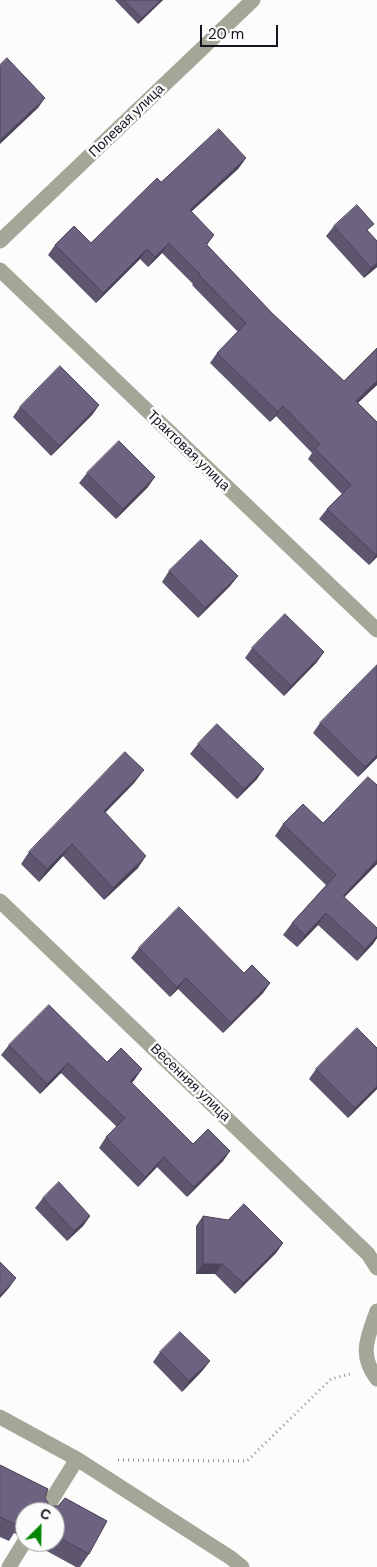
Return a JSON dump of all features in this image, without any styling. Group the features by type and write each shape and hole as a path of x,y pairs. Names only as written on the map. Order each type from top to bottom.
{"street":[{"name":"Полевая улица","path":"0,241 253,0"},
{"name":"Трактовая улица","path":"0,270 377,630"},
{"name":"Весенняя улица","path":"0,901 368,1254 377,1268"},
{"path":"373,1374 366,1357 366,1343 377,1311"},
{"path":"0,1417 77,1459 231,1558 242,1567"},
{"path":"50,1502 77,1459"},
{"path":"9,1567 18,1552"}],"path":[{"path":"115,1460 247,1461 331,1379 373,1374"}],"building":[{"path":"124,0 161,0 142,18"},
{"path":"7,58 45,98 0,140 0,65"},
{"path":"219,129 246,158 190,210 214,235 206,244 272,313 344,381 377,348 377,381 356,401 377,422 376,555 327,509 351,485 315,449 320,444 283,406 278,412 217,353 246,323 169,243 155,257 147,249 103,293 55,245 74,226 91,243 157,178 161,182"},
{"path":"357,205 374,224 367,230 377,241 377,263 371,268 334,226"},
{"path":"60,366 99,405 59,446 20,407"},
{"path":"119,441 155,477 123,509 87,473"},
{"path":"201,540 238,576 205,608 169,571"},
{"path":"285,614 324,652 291,686 252,648"},
{"path":"377,665 377,755 365,767 320,723"},
{"path":"217,724 264,769 244,789 198,744"},
{"path":"125,752 144,770 104,811 146,856 113,888 72,844 47,869 29,852"},
{"path":"368,777 377,785 377,860 343,896 377,928 377,936 365,949 326,913 305,935 292,923 336,875 283,824 303,804 323,823"},
{"path":"179,907 244,973 252,965 270,983 231,1023 186,978 177,987 139,948"},
{"path":"49,1005 107,1062 121,1048 142,1069 130,1081 193,1144 208,1129 230,1151 194,1187 164,1157 145,1177 106,1137 125,1118 68,1063 47,1084 9,1045"},
{"path":"357,1028 377,1048 377,1086 355,1108 316,1069"},
{"path":"59,1182 90,1216 74,1231 43,1198"},
{"path":"244,1204 283,1243 243,1283 222,1264 203,1264 203,1216 228,1220"},
{"path":"0,1262 16,1278 0,1295"},
{"path":"180,1332 210,1361 189,1381 160,1352"},
{"path":"0,1465 48,1489 45,1498 48,1502 15,1502 15,1524 0,1517"},
{"path":"65,1498 107,1521 89,1554 65,1541 65,1502 62,1502"}]}
